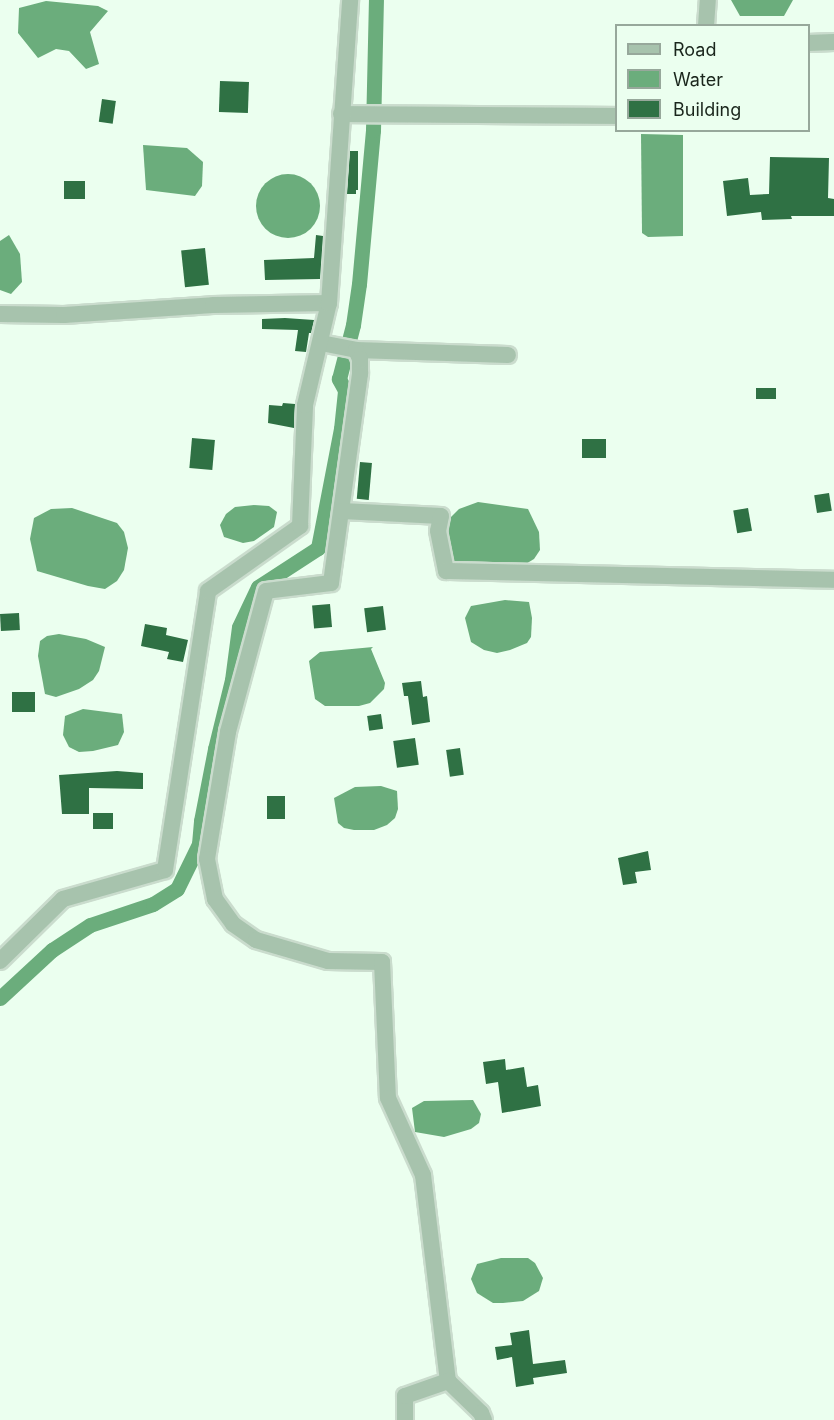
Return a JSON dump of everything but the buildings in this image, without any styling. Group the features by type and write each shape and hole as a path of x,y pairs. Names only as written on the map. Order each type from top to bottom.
{"street":[{"path":"0,961 63,899 165,870 208,591 300,526 305,405 323,344 329,303 350,0"},
{"path":"706,24 708,0"},
{"path":"810,43 834,42"},
{"path":"341,114 615,116"},
{"path":"0,314 63,315 213,305 329,303"},
{"path":"323,344 356,350 508,355"},
{"path":"356,350 360,359 360,374 331,583 266,591 228,732 207,859 215,899 232,924 256,940 328,961 382,962 388,1098 423,1175 448,1381 482,1413 484,1420"},
{"path":"342,511 441,516 438,531 446,571 834,580"},
{"path":"405,1420 405,1396 448,1381"}],"water":[{"path":"731,0 793,0 784,16 740,16"},
{"path":"46,1 98,6 108,11 90,32 99,64 86,69 69,51 56,49 38,58 18,33 19,8"},
{"path":"641,134 683,135 683,236 648,237 642,233"},
{"path":"143,145 187,148 203,162 202,186 195,196 146,190"},
{"path":"282,174 294,174 311,183 318,194 320,206 318,218 311,229 294,238 282,238 270,233 261,224 256,212 256,200 261,188 270,179"},
{"path":"9,235 20,254 22,282 11,294 0,290 0,241"},
{"path":"478,502 528,509 539,532 540,550 534,559 524,565 487,566 455,563 448,555 445,530 449,519 459,509"},
{"path":"269,506 277,512 274,527 254,541 243,543 224,537 220,525 226,514 235,507"},
{"path":"72,508 117,523 124,532 128,548 124,570 117,581 105,589 37,571 30,539 34,518 51,509"},
{"path":"505,600 529,602 532,618 531,637 527,643 510,650 497,653 484,650 471,642 465,618 471,606"},
{"path":"59,634 86,639 105,647 99,671 93,680 79,689 56,697 45,694 38,656 40,641 47,636"},
{"path":"373,647 371,649 385,683 384,689 370,703 359,706 325,706 315,699 309,661 320,652"},
{"path":"83,709 122,714 124,732 118,745 79,752 69,747 63,735 65,716"},
{"path":"381,786 397,791 398,809 395,818 387,825 374,830 354,830 344,828 338,823 334,798 355,787"},
{"path":"473,1100 481,1114 479,1123 471,1129 444,1137 415,1132 412,1108 424,1101"},
{"path":"501,1258 528,1258 535,1263 543,1278 539,1291 523,1301 503,1303 493,1303 477,1293 471,1279 477,1264"}],"waterway":[{"path":"0,998 52,950 90,925 153,904 177,889 199,844 201,821 215,749 232,680 239,627 258,587 318,548 341,429 345,390 339,379 353,325 359,284 373,130 376,0"}]}
